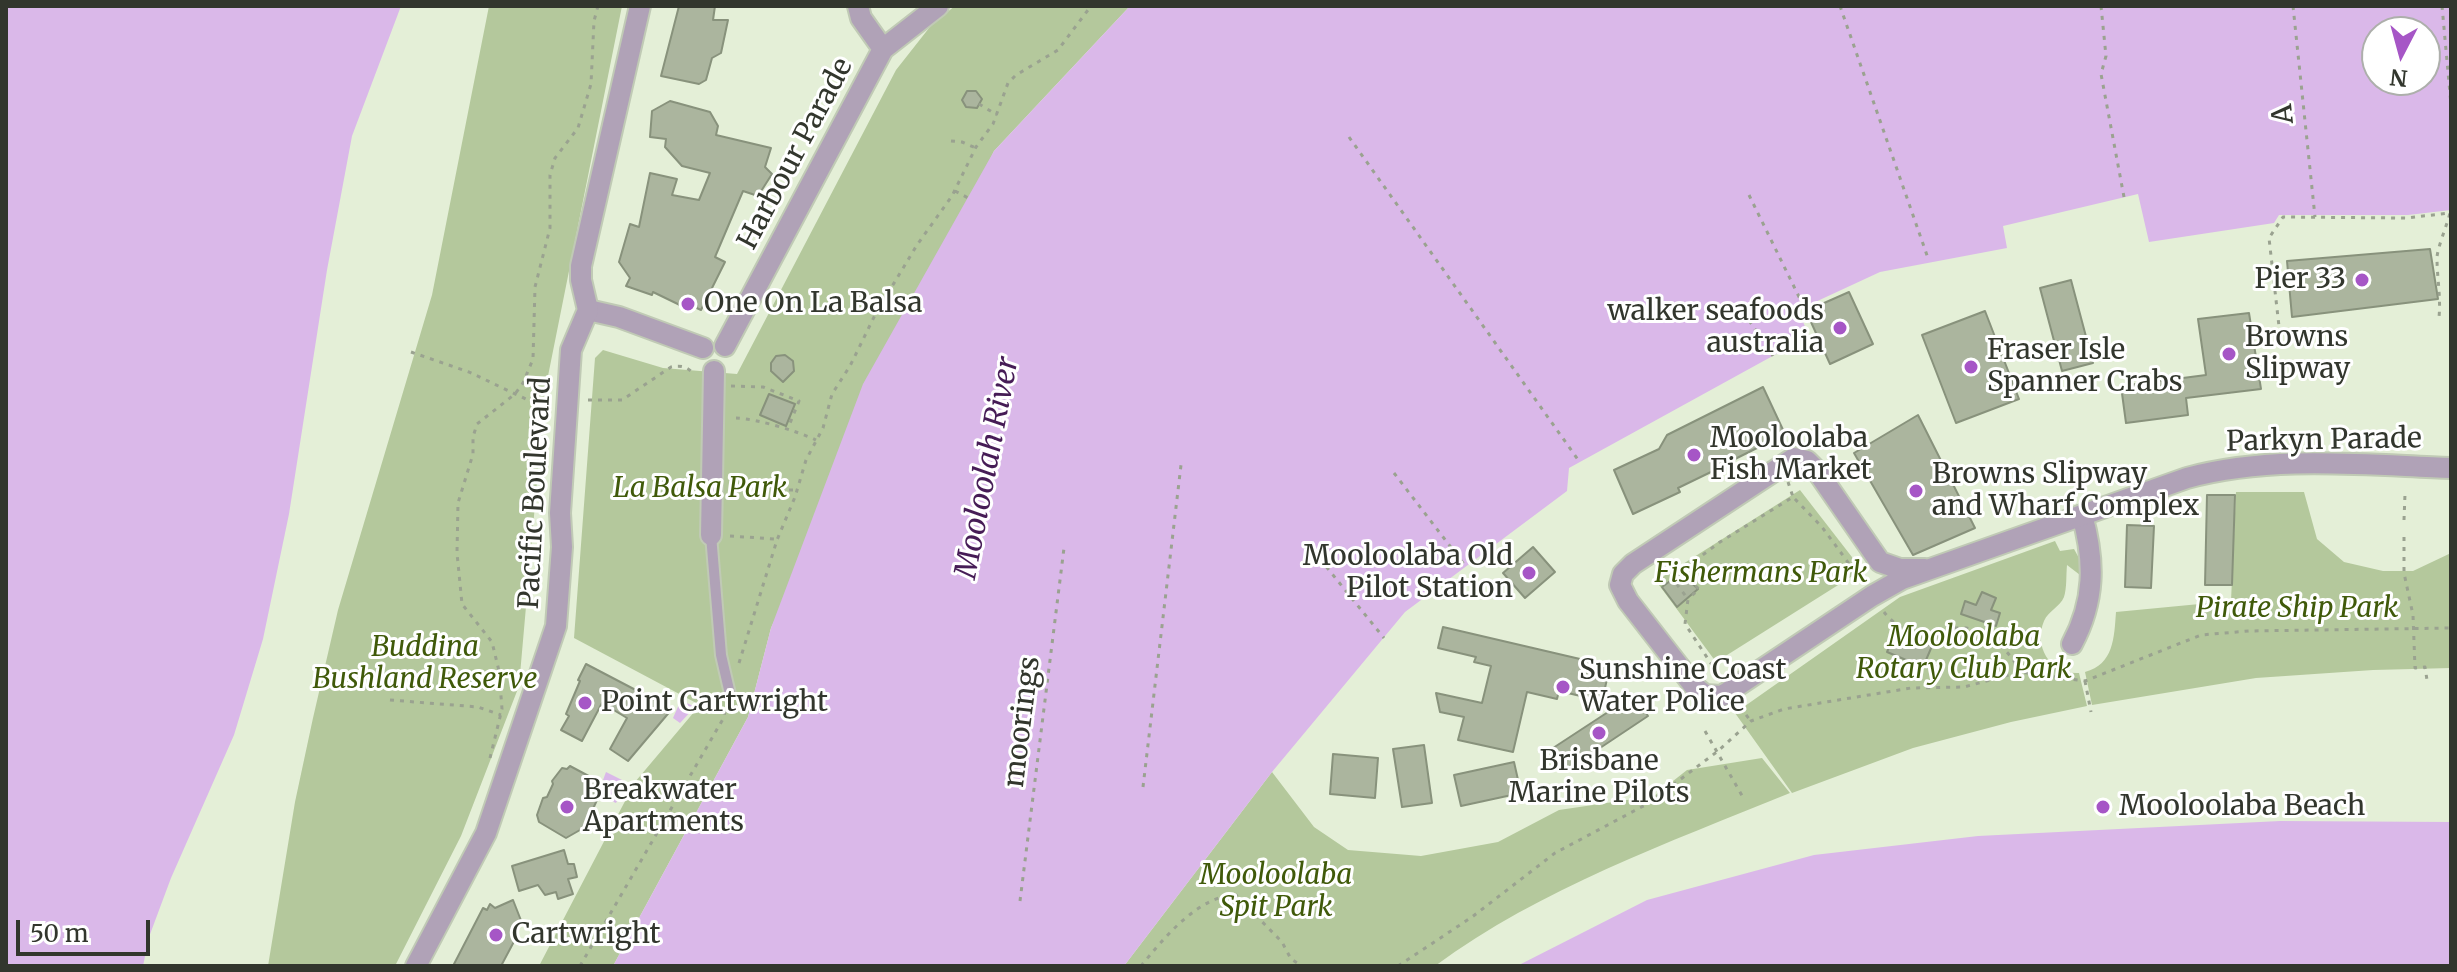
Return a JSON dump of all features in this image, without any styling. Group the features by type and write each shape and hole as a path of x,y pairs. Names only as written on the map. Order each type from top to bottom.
{"street":[{"path":"640,6 581,266 581,280 588,310 619,317 703,348"},
{"path":"858,6 861,18 883,49"},
{"name":"Harbour Parade","path":"725,346 883,49 938,6"},
{"name":"Pacific Boulevard","path":"416,966 486,833 556,626 571,350 588,310"},
{"path":"713,342 725,346 730,356 728,364 714,371 702,364 700,356 703,348 713,342"},
{"path":"711,535 714,371"},
{"path":"1730,692 1722,696 1709,696 1695,687 1622,591 1621,580 1628,568 1794,458 1807,461 1817,471 1880,562 1881,580 1872,596"},
{"name":"Parkyn Parade","path":"1730,692 1872,596 1925,569 2187,478 2241,467 2281,464 2451,468"},
{"path":"2072,644 2085,619 2089,602 2091,555 2082,515"},
{"name":"Parkyn Parade","path":"1880,562 1900,569 1925,569"}],"lane":[{"path":"711,535 721,655 730,694"}],"path":[{"path":"486,771 502,709 499,671 492,642 462,604 457,553 458,503 473,454 477,424 515,394 533,359 535,287 550,228 550,175 555,158 578,128 583,113 591,84 594,21 598,6"},
{"path":"580,966 723,719 777,540 806,460 823,428 832,394 917,245 955,191 976,148 997,115 1008,83 1058,50 1091,6"},
{"path":"1840,6 1929,261"},
{"path":"2101,6 2106,56 2101,74 2124,197"},
{"name":"A","path":"2293,6 2315,217"},
{"path":"2442,6 2451,105"},
{"path":"979,104 997,115"},
{"path":"1349,137 1579,461"},
{"path":"951,141 976,148"},
{"path":"955,191 972,200"},
{"path":"1749,195 1804,307"},
{"path":"2281,344 2269,238 2283,217 2406,218 2450,213 2447,236 2437,253 2439,317"},
{"path":"1738,304 1773,356"},
{"path":"411,352 469,372 515,394"},
{"path":"736,418 779,429 788,428 816,440"},
{"path":"1143,787 1181,465"},
{"path":"1394,473 1466,567"},
{"path":"779,490 797,490"},
{"path":"2404,520 2405,494"},
{"path":"1688,599 1672,578 1720,542 1793,497 1822,527 1893,624 1927,637 1962,628 1989,638 2005,648 2020,672"},
{"path":"711,535 777,540"},
{"path":"2404,537 2404,573 2414,627 2415,668 2425,667 2427,680"},
{"name":"moorings","path":"1020,901 1064,548"},
{"path":"1320,559 1384,638"},
{"path":"1681,572 1699,589 1688,599 1685,624 1751,721"},
{"path":"1398,966 1472,917 1555,853 1649,803 1718,751 1751,721 1784,709 1911,688 1964,687 2020,672 2085,681 2201,635 2249,631 2451,628"},
{"path":"2085,681 2091,712"},
{"path":"390,700 478,707 501,715"},
{"path":"1705,731 1744,799"},
{"path":"1141,966 1172,927 1224,895 1236,895 1282,942 1291,959 1302,966"}],"green space":[{"name":"Buddina Bushland Reserve","path":"489,6 622,6 545,391 519,686 461,836 395,966 268,966 295,802 313,718 338,610 432,295"},
{"name":"La Balsa Park","path":"955,6 1130,6 994,151 771,628 748,717 613,966 539,966 635,782 700,705 574,638 595,358 603,350 663,368 737,374 896,70 933,23"},
{"name":"Fishermans Park","path":"1800,490 1862,570 1716,662 1656,581"},
{"name":"Pirate Ship Park","path":"2236,492 2304,492 2317,539 2344,562 2383,571 2413,571 2451,553 2451,668 2256,678 2092,705 2085,672 2102,663 2111,649 2116,612 2231,601"},
{"name":"Mooloolaba Rotary Club Park","path":"2055,541 2060,551 2074,549 2079,558 2080,575 2067,565 2064,597 2046,618 2041,640 2047,658 2053,664 2060,669 2079,673 2087,706 1913,748 1792,793 1735,713 1900,597"},
{"name":"Mooloolaba Spit Park","path":"1762,758 1790,793 1652,849 1562,890 1476,938 1435,966 1124,966 1272,772 1314,827 1348,850 1421,856 1498,842 1559,810 1654,796 1687,770"}],"water":[{"path":"6,6 401,6 352,136 327,270 289,514 263,639 234,735 171,878 149,937 143,966 6,966"},
{"name":"Mooloolah River","path":"1130,6 2451,6 2451,210 2408,215 2279,215 2274,223 2149,242 2138,194 2003,226 2007,248 1880,272 1798,310 1809,336 1569,468 1567,491 1405,612 1272,772 1124,966 613,966 748,717 771,628 863,384 994,151"},
{"path":"681,700 695,707 680,723 673,718"},
{"path":"606,772 626,782 616,803 603,797 606,789 611,790 613,786 603,780"},
{"path":"2280,821 2451,822 2451,966 1517,966 1647,900 1814,855 1978,836"}],"building":[{"path":"679,6 715,6 713,20 728,20 721,53 712,58 706,80 699,84 661,76"},
{"path":"967,91 976,91 982,99 977,108 966,107 962,100"},
{"path":"670,101 710,112 718,126 716,135 771,148 765,167 772,174 758,196 743,191 715,257 725,262 701,310 688,304 686,308 653,292 652,295 626,286 630,278 619,262 630,224 639,227 650,173 677,179 672,195 699,200 710,173 682,166 665,147 666,139 650,137 652,111"},
{"name":"Pier 33","path":"2430,249 2438,299 2292,317 2287,261"},
{"path":"2071,280 2093,363 2062,371 2040,288"},
{"name":"walker seafoods australia","path":"1849,292 1873,344 1830,364 1806,311"},
{"name":"Fraser Isle Spanner Crabs","path":"1985,311 2019,399 1956,423 1922,335"},
{"path":"2249,313 2261,389 2186,398 2188,415 2126,423 2121,386 2206,375 2198,319"},
{"path":"785,355 793,361 794,371 783,382 771,371 771,363 776,356"},
{"name":"Mooloolaba Fish Market","path":"1763,387 1785,434 1714,467 1713,471 1678,488 1680,492 1633,514 1614,470 1659,449 1667,435"},
{"path":"769,394 795,404 786,426 760,415"},
{"name":"Browns Slipway and Wharf Complex","path":"1918,415 1975,528 1913,555 1854,453"},
{"path":"2207,495 2235,495 2232,585 2205,585"},
{"path":"2127,525 2154,526 2151,588 2125,587"},
{"name":"Mooloolaba Old Pilot Station","path":"1533,547 1555,572 1525,598 1503,573"},
{"path":"1681,573 1698,589 1677,607 1662,587"},
{"path":"1982,592 1996,598 1991,610 2000,613 1996,626 1961,614 1965,601 1976,605"},
{"name":"Sunshine Coast Water Police","path":"1443,627 1610,666 1602,701 1559,691 1557,699 1527,692 1513,752 1458,740 1464,717 1440,712 1436,693 1482,703 1491,666 1474,662 1476,657 1438,648"},
{"path":"1896,631 1932,646 1923,667 1887,652"},
{"path":"586,664 672,709 628,761 610,749 627,718 602,703 582,741 561,730 569,716 566,714"},
{"name":"Brisbane Marine Pilots","path":"1634,695 1648,716 1564,772 1550,750"},
{"path":"1424,745 1432,803 1402,807 1393,749"},
{"path":"1333,754 1378,758 1375,798 1330,794"},
{"path":"1514,762 1521,793 1461,806 1454,775"},
{"name":"Breakwater Apartments","path":"570,766 598,781 597,800 580,830 566,838 539,822 537,815 552,781 562,768"},
{"path":"564,850 568,864 574,864 577,877 568,879 573,894 558,899 556,892 545,895 538,885 519,891 512,866"},
{"name":"Cartwright","path":"513,900 522,923 515,926 518,934 501,966 453,966 483,908 487,910 490,904 495,908"}],"place":[{"name":"Pier 33","path":"2362,280"},
{"name":"One On La Balsa","path":"688,304"},
{"name":"walker seafoods australia","path":"1840,328"},
{"name":"Browns Slipway","path":"2229,354"},
{"name":"Fraser Isle Spanner Crabs","path":"1971,367"},
{"name":"Mooloolaba Fish Market","path":"1694,455"},
{"name":"Browns Slipway and Wharf Complex","path":"1916,491"},
{"name":"Mooloolaba Old Pilot Station","path":"1529,573"},
{"name":"Sunshine Coast Water Police","path":"1563,687"},
{"name":"Point Cartwright","path":"585,703"},
{"name":"Brisbane Marine Pilots","path":"1599,733"},
{"name":"Breakwater Apartments","path":"567,807"},
{"name":"Mooloolaba Beach","path":"2103,807"},
{"name":"Cartwright","path":"496,935"}]}
